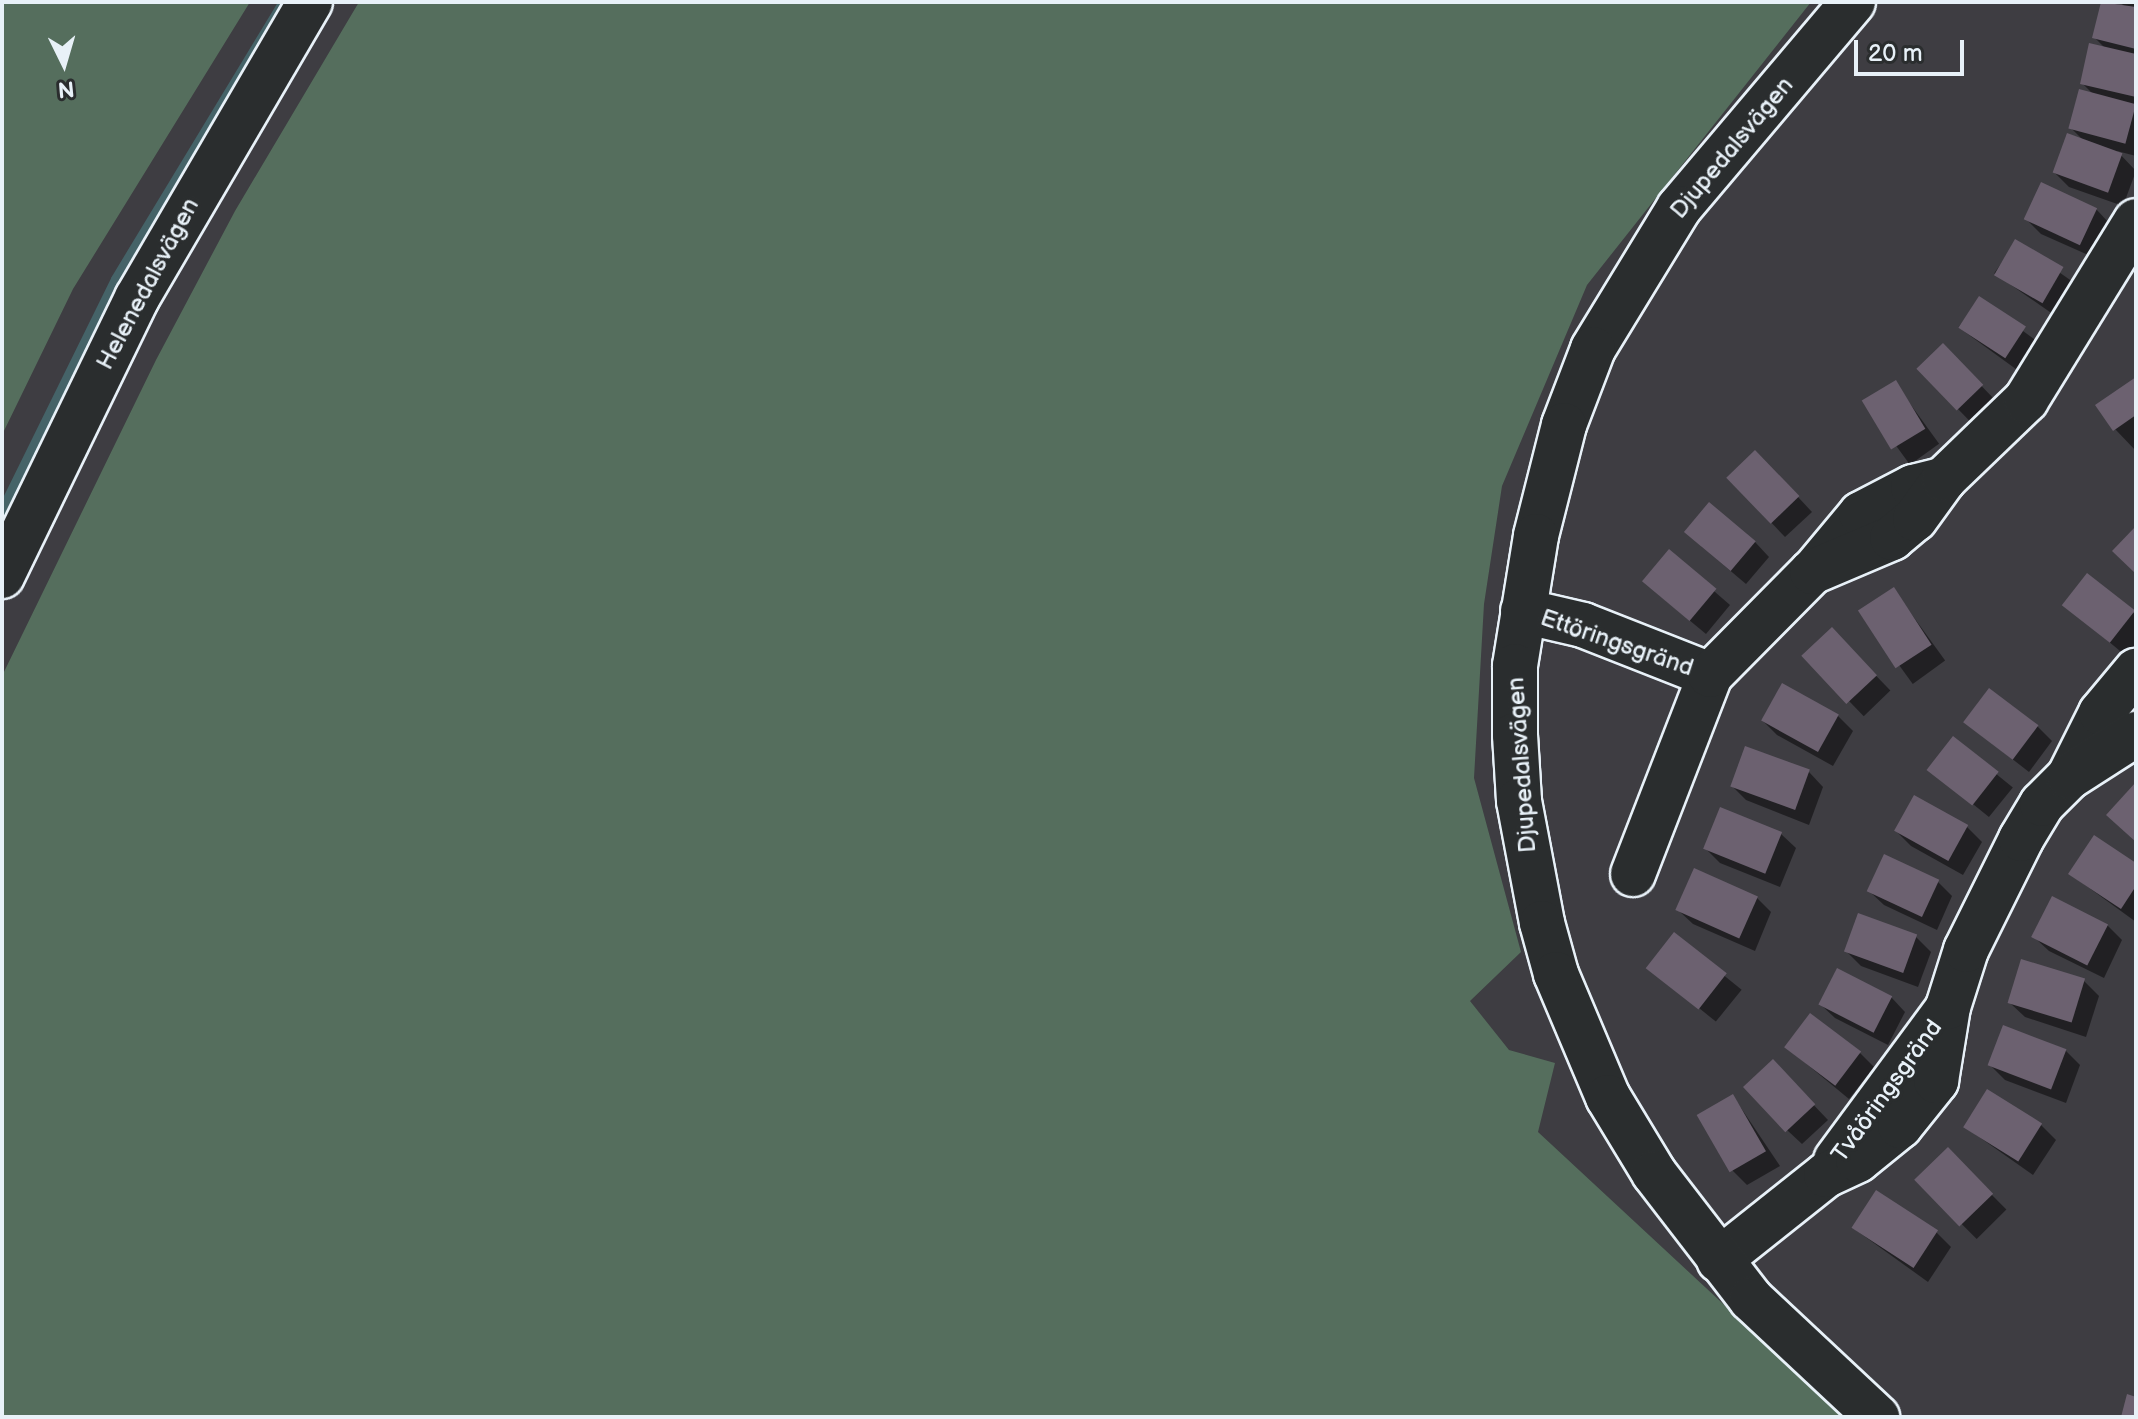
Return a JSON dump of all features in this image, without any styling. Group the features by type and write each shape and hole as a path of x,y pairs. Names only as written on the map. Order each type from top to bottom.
{"street":[{"name":"Helenedalsvägen","path":"2,576 137,298 310,2"},
{"name":"Djupedalsvägen","path":"1853,2 1679,208 1593,349 1564,425 1523,611 1515,666 1519,801 1529,865 1556,974 1608,1097 1654,1173 1751,1299 1877,1417"},
{"name":"Ettöringsgränd","path":"1523,611 1583,625 1710,675 1812,572 1861,514 1913,487 1944,479 2026,400 2136,221"},
{"name":"Tvåöringsgränd","path":"2069,777 2101,713 2136,671"},
{"path":"1633,874 1710,675"},
{"name":"Tvåöringsgränd","path":"1719,1260 1826,1175 1948,1007 1993,891 2042,804 2069,777 2136,734"}],"green space":[{"path":"2,2 250,2 73,289 2,435"},
{"path":"359,2 1811,2 1587,285 1502,486 1484,604 1474,778 1521,952 1470,1001 1509,1050 1555,1063 1538,1132 1845,1417 2,1417 2,676 156,360 235,211"}],"building":[{"path":"2101,2 2136,7 2136,49 2092,38"},
{"path":"2089,43 2136,54 2136,97 2080,84"},
{"path":"2079,89 2136,104 2125,144 2068,129"},
{"path":"2067,133 2122,153 2108,193 2053,172"},
{"path":"2041,182 2097,208 2080,245 2024,219"},
{"path":"2015,239 2063,267 2042,303 1994,275"},
{"path":"1979,296 2026,326 2005,358 1958,328"},
{"path":"1943,343 1983,385 1957,410 1916,369"},
{"path":"2136,377 2136,415 2113,431 2095,405"},
{"path":"1896,380 1925,429 1891,449 1862,401"},
{"path":"1755,450 1799,496 1771,524 1726,478"},
{"path":"1709,502 1756,541 1731,571 1684,532"},
{"path":"2136,526 2136,574 2112,551"},
{"path":"1669,549 1716,589 1689,621 1642,581"},
{"path":"2087,573 2135,611 2110,643 2062,605"},
{"path":"1894,587 1932,645 1896,668 1858,610"},
{"path":"1832,627 1877,675 1846,704 1801,656"},
{"path":"1782,683 1839,715 1818,752 1761,721"},
{"path":"1989,688 2039,725 2013,760 1963,722"},
{"path":"1953,736 1999,772 1972,806 1927,770"},
{"path":"1745,746 1810,770 1795,810 1730,786"},
{"path":"2136,782 2136,842 2106,815"},
{"path":"1914,795 1968,825 1948,861 1894,831"},
{"path":"1720,807 1782,832 1765,874 1703,849"},
{"path":"2094,835 2136,863 2136,886 2121,909 2068,874"},
{"path":"1884,854 1939,880 1922,917 1867,891"},
{"path":"1694,868 1758,896 1739,938 1675,910"},
{"path":"2052,896 2108,925 2087,966 2031,937"},
{"path":"1858,913 1917,935 1903,973 1844,952"},
{"path":"1674,932 1727,973 1698,1009 1646,968"},
{"path":"2021,959 2085,979 2072,1023 2008,1003"},
{"path":"1837,968 1892,996 1874,1033 1818,1005"},
{"path":"1810,1013 1861,1052 1835,1086 1784,1047"},
{"path":"2003,1025 2066,1049 2051,1090 1988,1065"},
{"path":"1773,1059 1815,1104 1785,1132 1743,1087"},
{"path":"1987,1089 2042,1123 2018,1162 1963,1127"},
{"path":"1733,1094 1766,1151 1730,1172 1697,1115"},
{"path":"1948,1147 1993,1194 1959,1226 1914,1180"},
{"path":"1876,1190 1938,1230 1914,1268 1851,1228"},
{"path":"2127,1394 2136,1397 2136,1417 2121,1417"}],"waterway":[{"path":"2,511 116,279 284,2"}]}
